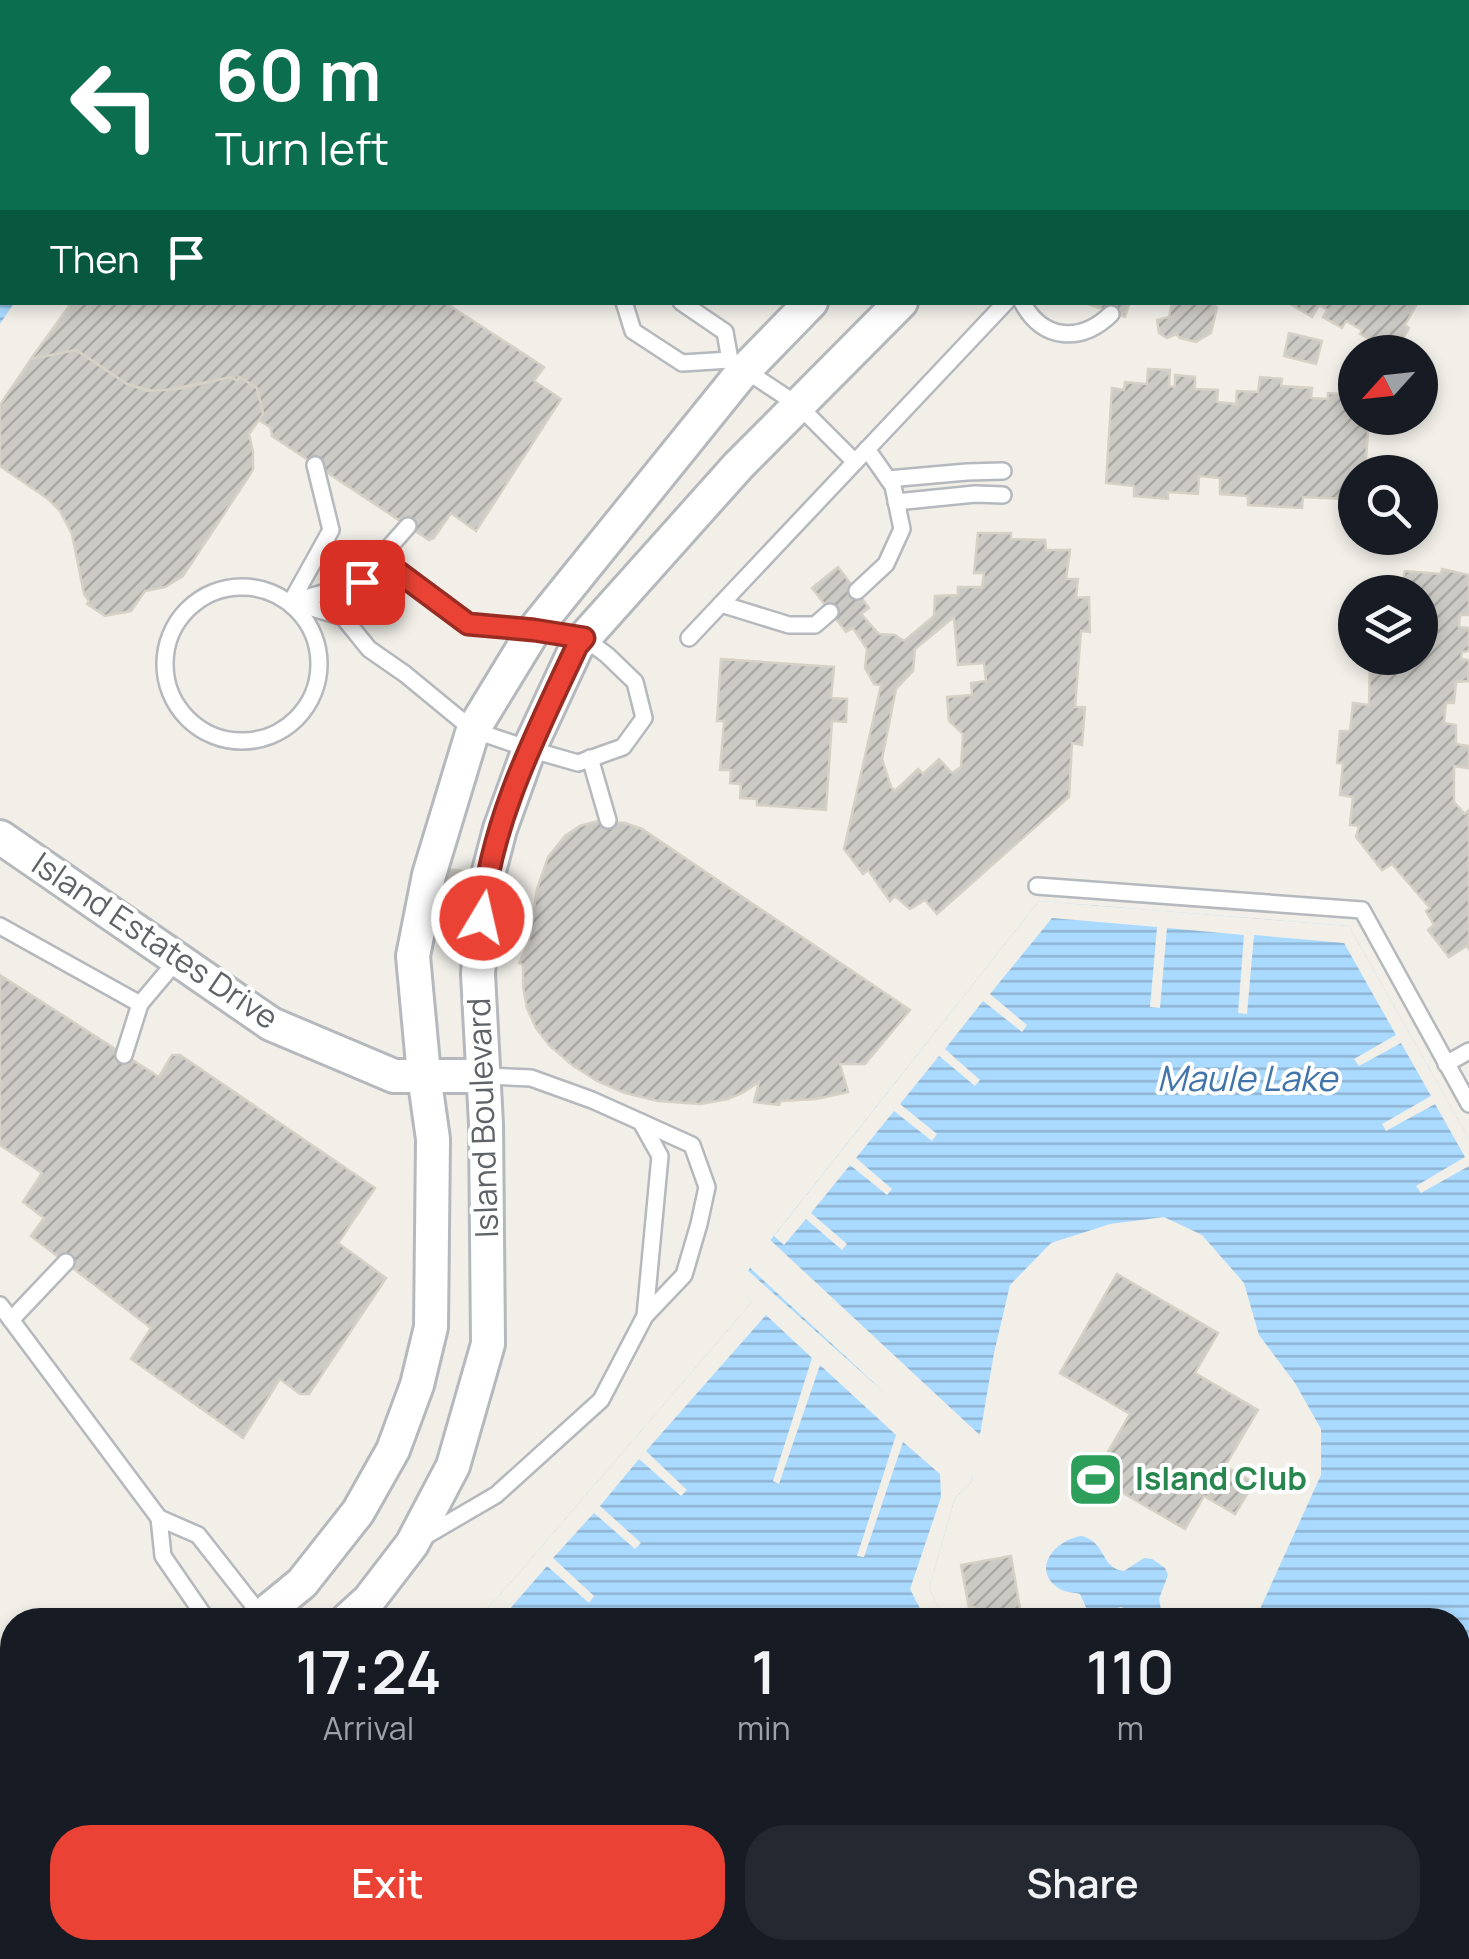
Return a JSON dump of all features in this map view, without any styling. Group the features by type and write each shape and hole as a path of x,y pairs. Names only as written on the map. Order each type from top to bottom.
{"street":[{"name":"Island Boulevard","path":"274,1608 302,1583 358,1512 393,1450 417,1385 432,1327 433,1139 413,956 429,876 473,730 534,630 737,365 807,305"},
{"name":"Island Boulevard","path":"360,1608 412,1544 453,1466 488,1344 484,1076 478,974 484,890 500,830 529,750 577,646 738,466 897,305"},
{"name":"Island Estates Drive","path":"0,837 271,1024 394,1076 484,1076"}],"lane":[{"path":"625,305 633,330 682,363 737,365 798,404 855,462"},
{"path":"686,305 725,332 737,365"},
{"path":"689,638 1003,305"},
{"path":"1024,305 1034,320 1049,330 1066,334 1083,333 1099,326 1111,314"},
{"path":"857,591 886,564 902,529 894,486 867,449"},
{"path":"291,602 332,530 315,465"},
{"path":"888,480 1003,472"},
{"path":"896,502 1003,495"},
{"path":"291,602 378,560 408,526"},
{"path":"291,602 307,621 319,655 315,691 303,712 285,729 263,739 238,742 215,737 194,725 177,706 167,684 164,660 169,636 181,614 199,598 222,588 246,586 270,591 291,602 343,617 369,649 473,730 529,750 578,763 623,747 644,718 635,682 584,638 468,624 398,572 291,602"},
{"path":"721,604 788,625 814,625 830,612"},
{"path":"590,758 608,820"},
{"path":"1038,886 1362,910 1469,1104"},
{"path":"0,926 140,1004"},
{"path":"124,1055 140,1004 178,960"},
{"path":"1446,1064 1469,1051"},
{"path":"412,1544 496,1495 601,1400 645,1316 684,1275 707,1186 692,1144 531,1078 484,1076"},
{"path":"641,1122 660,1156 645,1316"},
{"path":"11,1320 66,1262"},
{"path":"0,1304 159,1518 198,1535 253,1608"},
{"path":"159,1518 163,1556 198,1608"}],"water":[{"path":"0,305 13,305 0,324"},
{"name":"Maule Lake","path":"1039,901 1349,926 1469,1139 1469,1608 1260,1608 1321,1475 1321,1429 1295,1383 1259,1335 1244,1283 1202,1235 1164,1217 1110,1224 1051,1243 1010,1285 972,1481 955,1498 929,1588 938,1608 487,1608 752,1302 737,1286"},
{"path":"1073,1538 1090,1539 1116,1569 1124,1571 1144,1558 1165,1568 1168,1575 1159,1599 1161,1608 1086,1608 1080,1594 1057,1587 1046,1571 1047,1563 1056,1548"}],"pier":[{"path":"1039,901 1349,926 1469,1139 1469,1166 1421,1193 1416,1186 1465,1157 1435,1104 1386,1131 1382,1124 1431,1096 1401,1043 1359,1066 1354,1059 1396,1035 1344,943 1254,935 1247,1014 1238,1013 1244,935 1167,928 1160,1008 1150,1007 1157,927 1052,918 990,994 1027,1025 1022,1032 983,1001 945,1049 980,1080 975,1086 939,1056 900,1104 937,1134 932,1141 894,1111 856,1158 892,1189 887,1195 850,1165 811,1213 847,1244 842,1250 806,1219 784,1245 774,1236"},
{"path":"767,1237 984,1439 978,1477 973,1474 972,1481 955,1498 929,1588 938,1608 920,1608 910,1589 941,1497 940,1474 903,1442 864,1557 857,1556 896,1435 820,1365 779,1484 773,1481 812,1358 766,1315 646,1451 687,1490 681,1496 639,1459 600,1506 641,1543 635,1549 594,1513 553,1558 594,1596 589,1603 547,1566 511,1608 487,1608 752,1302 733,1283 745,1268 886,1394 747,1265"}],"building":[{"path":"70,305 449,305 544,367 534,381 561,399 476,531 451,513 429,540 272,436 271,428 259,420 263,414 257,388 239,377 237,381 231,377 157,392 127,384 76,350 31,359"},
{"path":"1091,305 1129,305 1125,317"},
{"path":"1171,305 1217,308 1211,333 1196,342 1176,334 1167,338 1159,333 1157,320 1169,317"},
{"path":"1292,305 1319,305 1312,317"},
{"path":"1319,305 1416,305 1405,325 1409,328 1405,335 1362,335 1362,330 1346,321 1342,328 1323,317 1327,310"},
{"path":"1289,333 1322,341 1316,364 1284,356"},
{"path":"76,350 127,384 148,391 178,389 231,377 237,381 239,377 257,388 263,414 249,434 253,469 183,576 165,587 145,591 131,611 105,616 87,604 72,534 60,511 0,466 0,405 31,359"},
{"path":"1148,369 1170,370 1169,386 1175,387 1175,375 1195,377 1195,389 1218,390 1217,402 1236,404 1237,391 1258,392 1260,377 1282,379 1281,386 1312,388 1311,398 1328,399 1328,393 1338,394 1338,435 1368,435 1366,455 1338,455 1338,499 1303,497 1302,508 1248,505 1248,496 1220,494 1220,478 1199,476 1198,494 1168,492 1168,499 1134,496 1134,486 1106,483 1112,388 1124,390 1125,382 1147,384"},
{"path":"978,533 1011,533 1011,539 1045,540 1046,550 1070,550 1066,579 1078,579 1076,598 1089,597 1090,632 1081,631 1075,707 1085,707 1082,745 1072,743 1069,797 937,914 925,900 910,909 895,896 890,901 868,870 863,874 844,849 881,685 874,684 865,668 867,649 853,628 846,632 812,588 838,567 869,608 861,614 879,634 895,635 904,641 934,616 935,596 958,595 958,587 982,587 984,573 974,573","holes":["954,617 958,665 984,663 986,681 971,683 972,695 947,697 949,721 963,734 961,767 952,773 939,759 923,774 918,769 895,791 882,759 896,689 913,671 915,649"]},
{"path":"1442,569 1469,575 1469,615 1460,615 1459,627 1469,628 1469,651 1462,652 1461,659 1469,660 1468,681 1456,682 1454,703 1446,703 1444,723 1456,725 1456,744 1469,746 1468,768 1454,766 1454,802 1465,814 1469,810 1469,949 1467,946 1449,957 1428,930 1434,925 1426,911 1430,908 1392,864 1382,870 1356,837 1359,826 1350,825 1353,797 1340,795 1343,763 1337,763 1340,731 1350,731 1353,703 1369,705 1370,675 1438,675 1438,575 1404,575 1405,571 1441,574"},
{"path":"721,659 834,667 831,698 847,699 846,722 832,721 826,810 757,805 757,799 740,798 741,784 730,783 731,770 720,770 724,721 717,721"},
{"path":"598,821 642,829 910,1010 865,1064 840,1064 848,1092 781,1101 779,1105 754,1102 759,1082 728,1099 700,1104 658,1101 597,1081 549,1045 527,1008 523,965 519,963 529,942 537,889 548,857 565,836"},
{"path":"442,868 469,872 465,902 438,898"},
{"path":"0,975 159,1077 172,1055 180,1055 375,1188 338,1243 386,1278 309,1394 300,1394 280,1379 243,1438 131,1359 151,1328 31,1236 44,1218 23,1202 42,1173 0,1145"},
{"path":"1117,1274 1218,1333 1195,1373 1258,1410 1225,1466 1254,1483 1235,1514 1204,1496 1185,1529 1094,1476 1130,1414 1060,1373"},
{"path":"1011,1556 1020,1608 969,1608 961,1565"}],"place":[{"name":"Island Club","path":"1096,1479"}],"route":[{"path":"362,582 398,572 468,624 584,638 529,750 500,830 484,890 482,918"}]}
